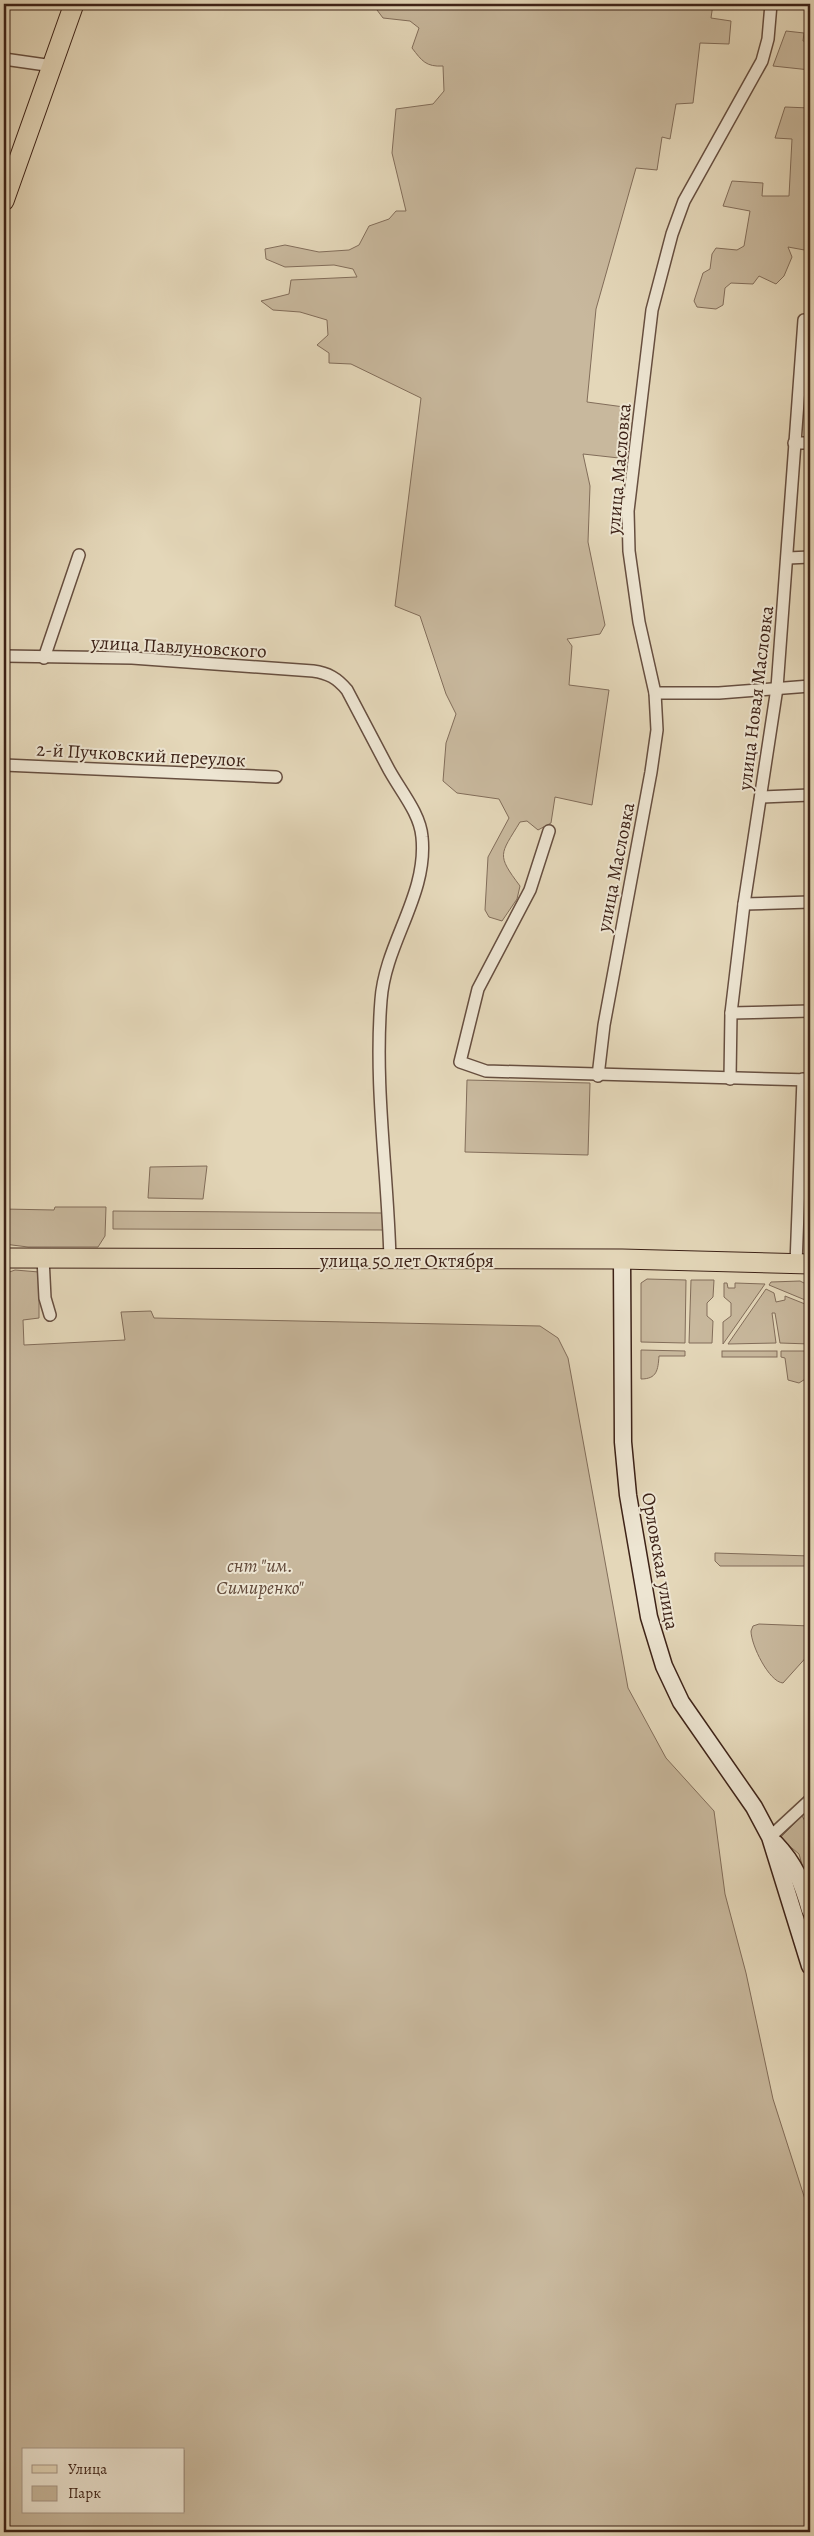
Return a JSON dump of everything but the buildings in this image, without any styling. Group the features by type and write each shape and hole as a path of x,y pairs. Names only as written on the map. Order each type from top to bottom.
{"main road":[{"path":"4,202 8,177 53,66 74,4"},
{"name":"улица 50 лет Октября","path":"4,1258 622,1259 803,1264"}],"street":[{"name":"улица Масловка","path":"598,1076 604,1025 651,772 657,730 655,693 639,622 629,551 628,512 652,310 672,234 684,201 762,61 768,39 771,4"},
{"path":"4,59 53,66"},
{"name":"улица Новая Масловка","path":"730,1078 731,1013 744,904 777,688 788,558 794,443 807,320"},
{"path":"794,443 810,443"},
{"path":"44,658 79,555"},
{"path":"788,558 810,557"},
{"name":"улица Павлуновского","path":"4,656 132,658 313,671 327,673 339,680 346,690 413,812 422,835 423,859 418,882 387,964 381,1000 379,1080 389,1210 390,1260"},
{"path":"655,693 719,693 810,686"},
{"name":"2-й Пучковский переулок","path":"4,765 276,778"},
{"path":"761,797 810,795"},
{"path":"549,831 530,890 476,995 460,1062 486,1071 598,1076 807,1080 803,1264"},
{"path":"744,904 810,902"},
{"path":"731,1013 810,1011"},
{"path":"43,1258 45,1298 50,1315"},
{"name":"Орловская улица","path":"622,1259 623,1442 628,1495 649,1617 664,1666 681,1702 754,1807 770,1837 810,1966"},
{"path":"770,1837 810,1800"},
{"name":"Орловская улица","path":"770,1837 791,1860 802,1882 810,1910"}],"green space":[{"path":"383,4 713,4 711,18 731,21 729,44 700,43 693,103 676,104 670,139 662,137 657,170 636,168 596,309 587,402 624,407 619,458 583,454 590,486 588,542 605,625 600,634 567,639 572,646 569,685 609,690 592,805 555,797 551,823 538,830 527,821 520,822 505,848 504,860 520,886 517,899 502,921 489,917 485,910 488,857 509,818 499,799 457,793 443,781 446,743 456,714 446,694 420,616 395,606 421,398 351,364 329,363 329,353 317,345 328,335 327,320 300,312 273,310 261,301 289,294 291,280 357,277 353,269 334,265 285,267 266,259 265,249 285,245 319,252 349,250 359,245 369,226 389,219 396,211 406,211 392,153 396,109 433,104 444,91 443,66 428,64 422,60 412,48 419,28 410,21 383,18 377,10"},
{"path":"786,31 804,33 803,41 810,42 810,70 773,66"},
{"path":"785,107 810,108 810,251 788,247 792,257 784,276 776,284 759,276 753,284 731,283 725,288 723,305 716,309 697,307 694,301 703,273 710,269 712,254 716,248 737,250 744,246 750,211 723,206 732,181 763,183 762,196 789,196 792,139 775,138"},
{"path":"467,1080 590,1083 588,1155 465,1152"},
{"path":"207,1166 203,1199 148,1198 150,1167"},
{"path":"55,1207 106,1207 105,1236 98,1247 28,1247 4,1244 4,1209 54,1210"},
{"path":"113,1211 385,1213 385,1230 113,1229"},
{"name":"снт \"им. Симиренко\"","path":"15,1270 39,1272 39,1318 23,1320 24,1345 125,1340 121,1312 151,1311 154,1318 540,1326 558,1338 568,1358 628,1688 666,1758 714,1811 725,1894 746,1973 773,2099 810,2215 810,2532 4,2532 4,1274"},
{"path":"647,1279 686,1280 685,1343 641,1342 641,1283"},
{"path":"691,1280 714,1280 713,1297 707,1303 707,1316 713,1321 712,1343 689,1343"},
{"path":"800,1281 810,1286 810,1302 769,1285 771,1282"},
{"path":"724,1283 727,1283 728,1288 735,1288 735,1283 765,1284 723,1344 723,1322 731,1316 731,1303 724,1297"},
{"path":"766,1289 774,1293 776,1302 785,1300 785,1296 810,1306 810,1344 780,1343 775,1313 772,1313 776,1343 728,1344"},
{"path":"641,1350 685,1351 685,1356 659,1356 656,1373 646,1379 641,1379"},
{"path":"722,1351 777,1351 777,1357 722,1357"},
{"path":"781,1351 810,1351 810,1376 799,1383 788,1380 785,1358 781,1357"},
{"path":"715,1553 810,1556 810,1566 720,1566 715,1561"},
{"path":"759,1624 810,1626 810,1653 783,1683 772,1676 757,1653 751,1631 753,1626"},
{"path":"802,1816 810,1829 810,1893 799,1854 780,1838"}]}
